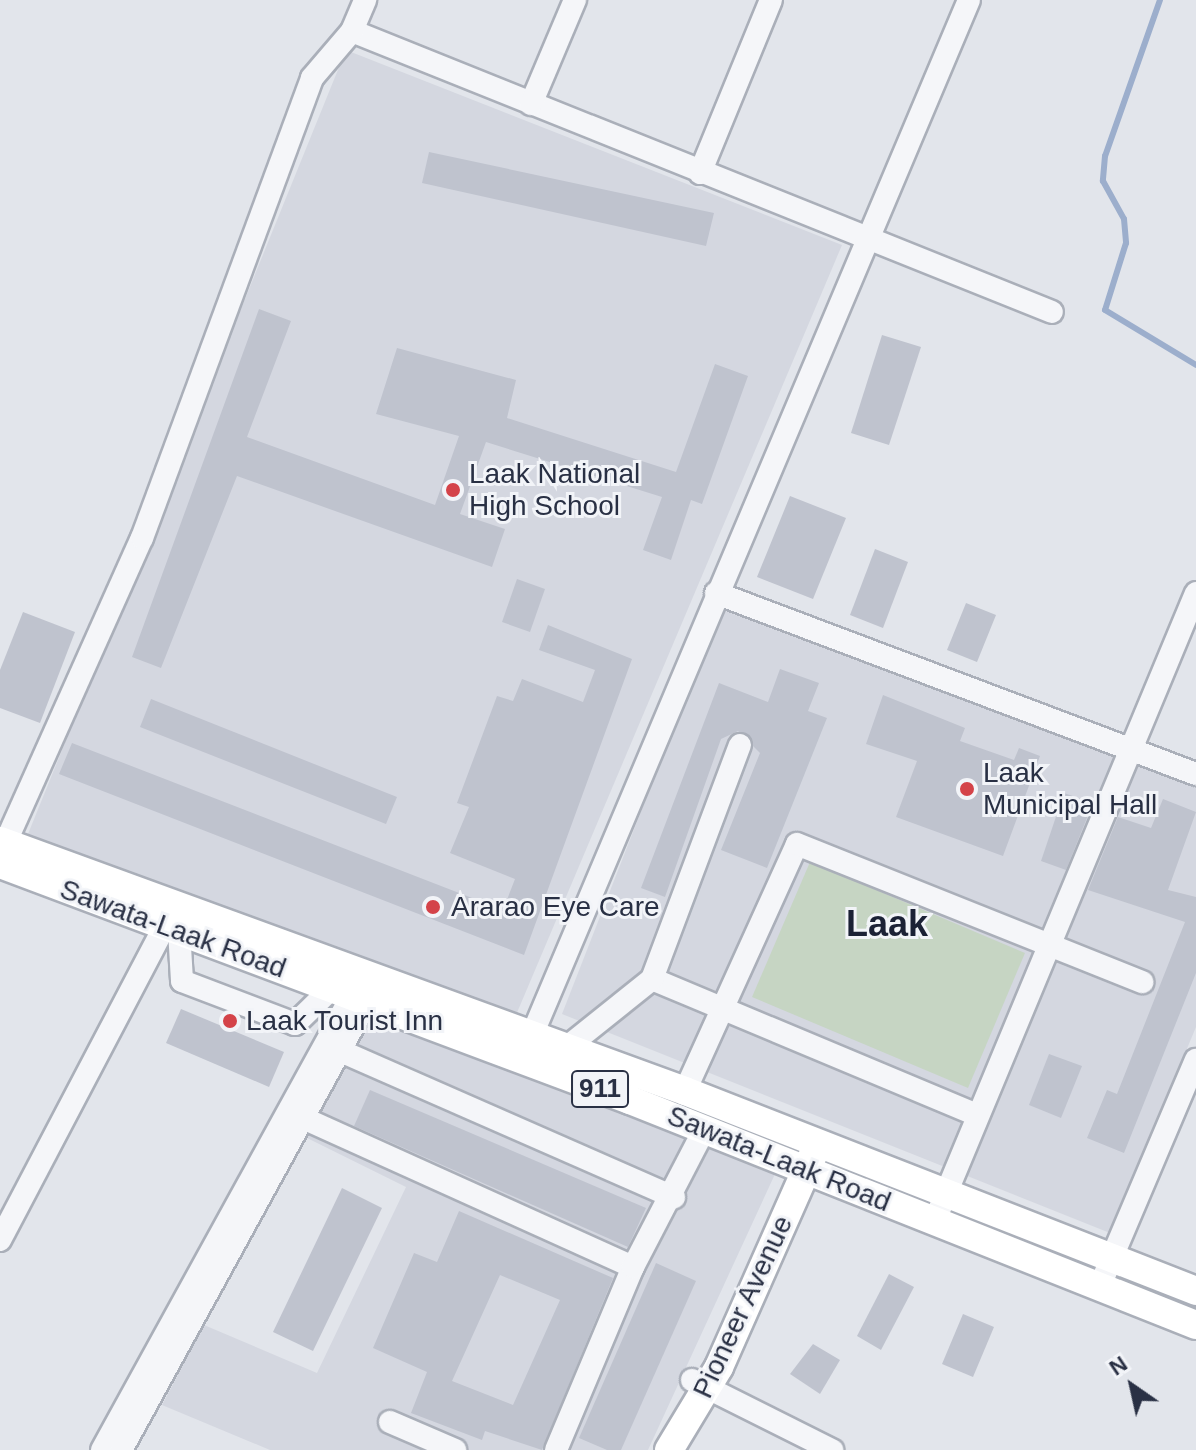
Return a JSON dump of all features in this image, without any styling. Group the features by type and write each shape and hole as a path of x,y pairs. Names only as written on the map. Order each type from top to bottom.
{"main road":[{"name":"Sawata-Laak Road","path":"1,851 174,919 359,986 704,1130 1196,1325"},
{"name":"Sawata-Laak Road","path":"359,986 532,1035 685,1091 1196,1291"},
{"name":"Pioneer Avenue","path":"669,1450 811,1140"}],"street":[{"path":"1,851 159,494 312,78 352,31 365,0"},
{"path":"531,104 575,0"},
{"path":"700,173 771,0"},
{"path":"532,1035 716,593 969,0"},
{"path":"352,31 866,240 1052,312"},
{"path":"716,593 1196,774"},
{"path":"935,1222 1196,593"},
{"path":"566,1048 652,979 740,745"},
{"path":"685,1091 797,844 1142,982"},
{"path":"174,919 182,981 281,1019 295,1024 359,986"},
{"path":"0,1240 174,919"},
{"path":"652,979 977,1115"},
{"path":"121,1450 334,1048 359,986"},
{"path":"334,1048 674,1197"},
{"path":"1099,1288 1196,1060"},
{"path":"297,1115 633,1267"},
{"path":"102,1450 297,1115"},
{"path":"556,1450 633,1267 674,1197 704,1130"},
{"path":"700,1384 832,1450"},
{"path":"390,1422 455,1450"}],"shaded area":[{"name":"Laak National High School","path":"346,50 842,245 516,1015 28,834"},
{"path":"720,609 1196,788 1196,1027 1110,1233 562,1014"},
{"path":"371,1013 775,1174 648,1450 270,1450 162,1405 204,1325 317,1373 406,1187 305,1137"}],"green space":[{"path":"810,862 1025,953 968,1088 752,997"}],"building":[{"path":"429,152 714,213 706,246 422,183"},
{"path":"259,309 291,321 247,437 435,505 459,436 376,414 397,348 516,380 507,418 676,472 715,364 748,376 702,504 691,500 671,560 643,550 662,497 486,442 460,514 505,529 492,567 237,476 161,668 132,657"},
{"path":"882,335 921,347 889,445 851,433"},
{"path":"790,496 846,518 813,599 757,577"},
{"path":"875,549 908,562 883,628 850,615"},
{"path":"517,579 545,589 530,632 502,622"},
{"path":"966,603 996,615 977,662 947,650"},
{"path":"23,612 75,632 40,723 0,708 0,670"},
{"path":"548,625 632,659 524,955 59,774 72,743 503,910 515,879 450,853 469,807 457,803 497,696 513,701 522,679 583,702 595,670 539,650"},
{"path":"780,669 819,683 808,711 827,718 767,868 721,850 760,753 738,731 721,739 665,897 641,888 719,683 768,702"},
{"name":"Laak Municipal Hall","path":"883,695 965,728 960,741 1014,760 1019,748 1040,756 1003,856 896,817 917,761 866,744"},
{"path":"151,699 397,797 386,824 140,727"},
{"path":"1064,793 1093,803 1066,870 1041,861"},
{"path":"1163,799 1196,812 1168,890 1196,897 1196,973 1124,1153 1087,1138 1107,1090 1117,1094 1185,922 1088,890 1118,817 1151,828"},
{"path":"181,1009 284,1052 269,1087 166,1043"},
{"path":"1049,1054 1082,1066 1061,1118 1029,1105"},
{"path":"370,1090 646,1208 628,1247 354,1126"},
{"path":"342,1188 382,1208 313,1351 273,1332"},
{"path":"459,1211 613,1278 542,1450 485,1431 482,1440 411,1413 427,1372 373,1348 414,1253 437,1262","holes":["500,1275 560,1300 513,1405 452,1381"]},
{"path":"656,1263 696,1281 621,1450 607,1450 579,1438"},
{"path":"889,1274 914,1287 881,1350 857,1336"},
{"path":"963,1314 994,1327 973,1377 942,1364"},
{"path":"813,1344 840,1360 820,1394 790,1374"}],"waterway":[{"path":"1160,0 1105,156 1103,181 1124,219 1126,243 1105,310 1196,365"}],"place":[{"name":"Laak National High School","path":"453,490"},
{"name":"Laak Municipal Hall","path":"967,789"},
{"name":"Ararao Eye Care","path":"433,907"},
{"name":"Laak Tourist Inn","path":"230,1021"}],"district":[{"name":"Laak","path":"887,924"}]}
